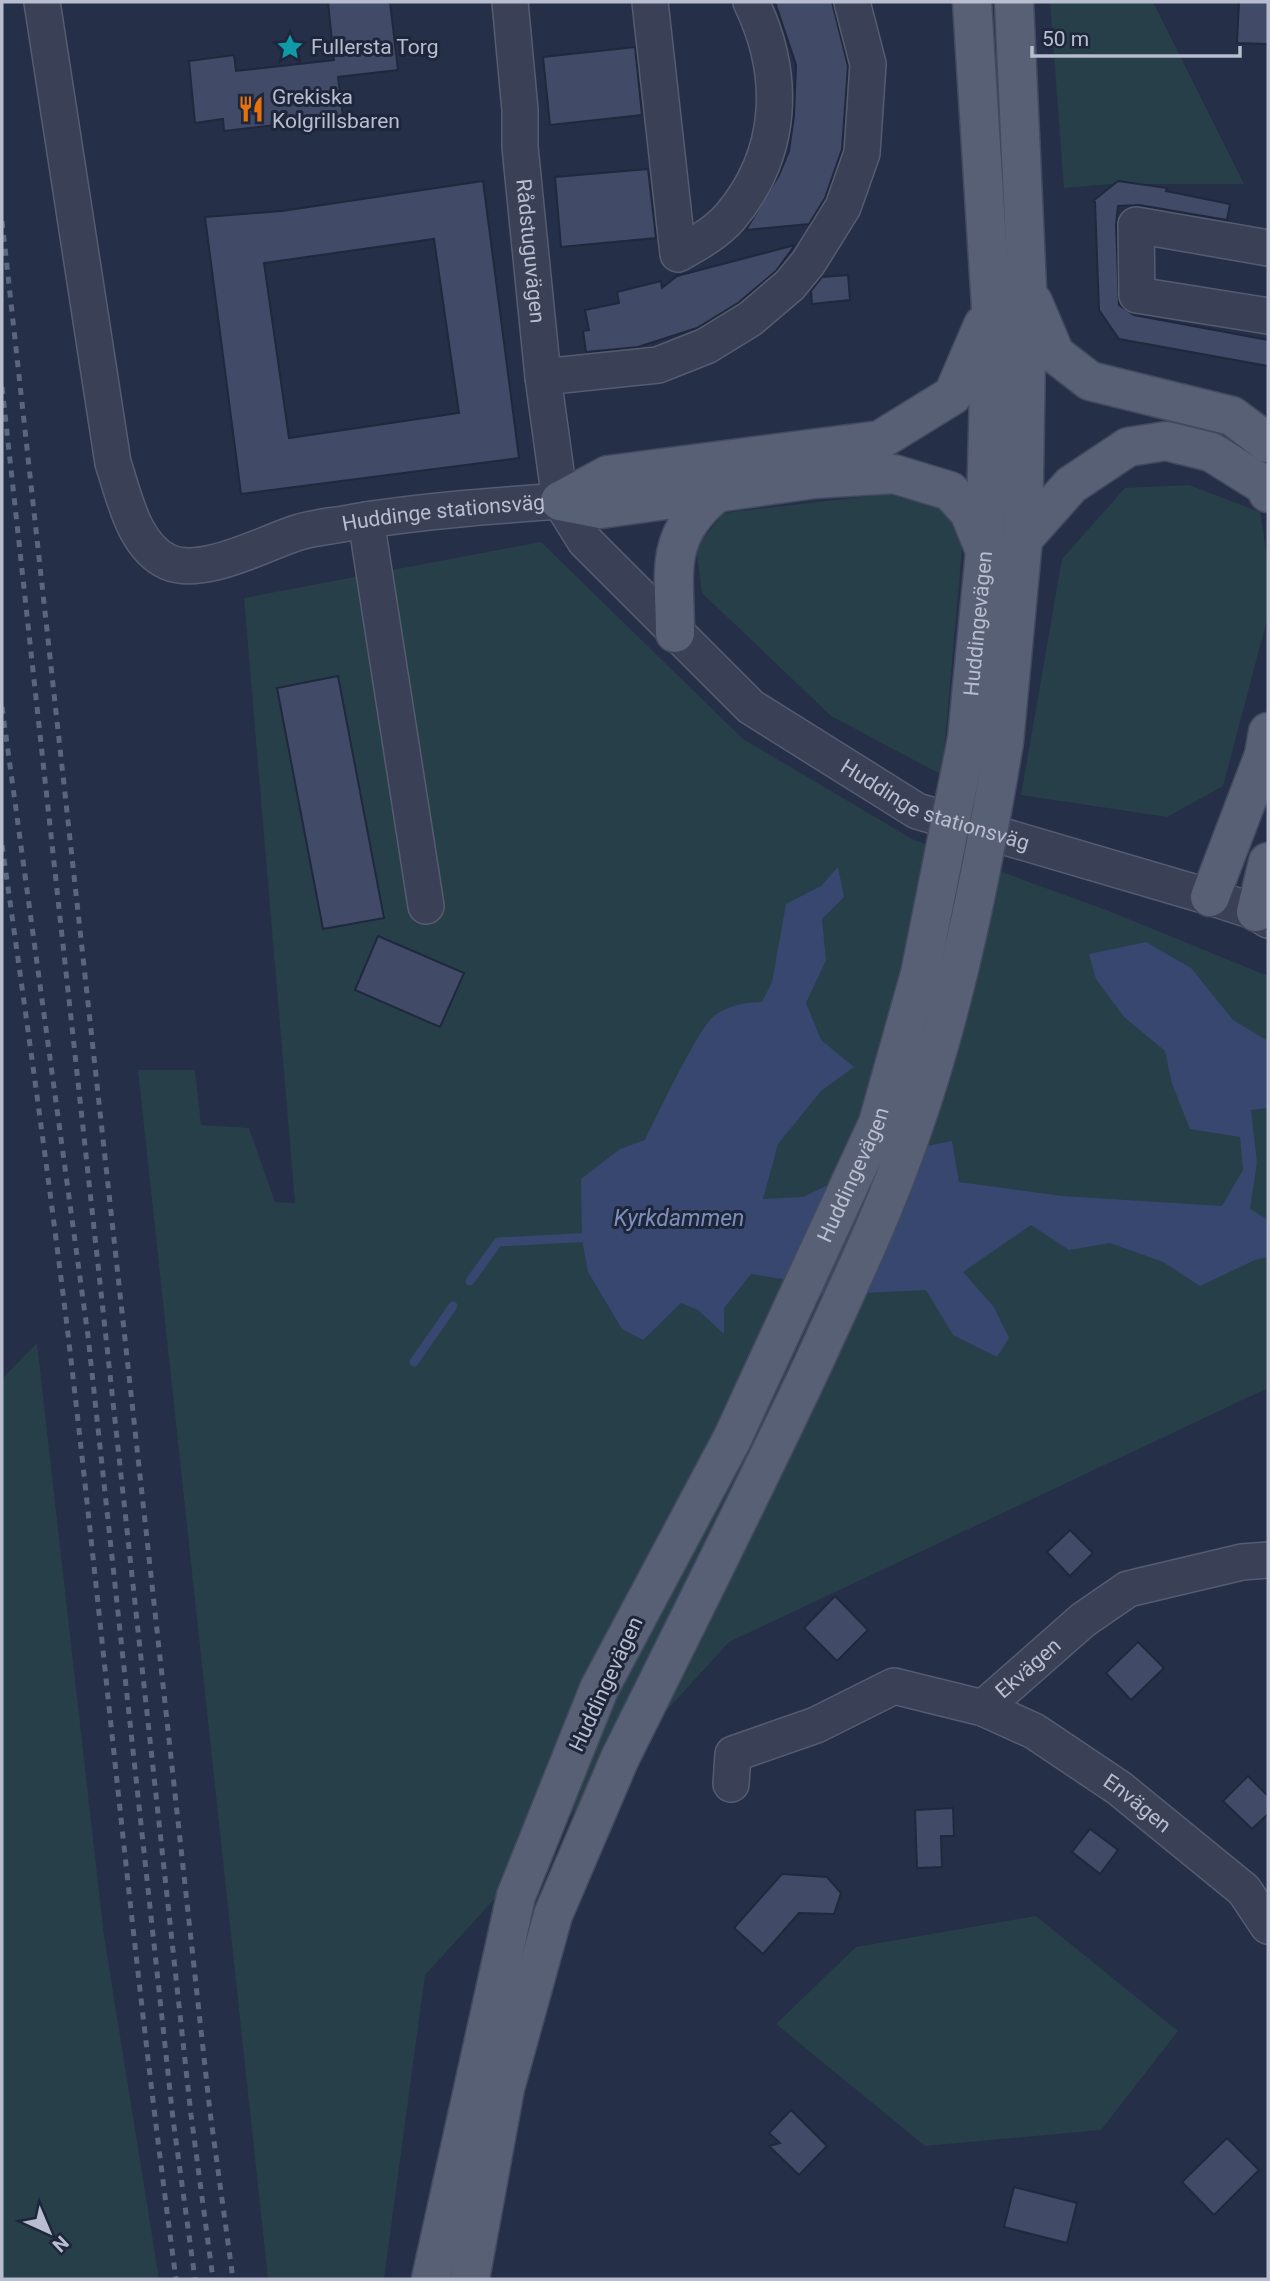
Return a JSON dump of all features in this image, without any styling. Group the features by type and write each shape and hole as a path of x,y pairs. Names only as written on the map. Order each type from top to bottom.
{"main road":[{"name":"Huddingevägen","path":"431,2279 516,1896 599,1689 732,1439 878,1124 920,974 967,739 985,552 991,307 972,2"},
{"name":"Huddingevägen","path":"470,2279 505,2088 553,1915 620,1758 760,1477 875,1230 913,1130 956,982 987,841 1004,742 1023,538 1027,288 1014,2"},
{"path":"1027,288 1055,354 1090,381 1232,416 1268,443"},
{"path":"560,501 608,475 880,440 953,395 991,307"},
{"path":"1023,538 1071,485 1128,447 1166,441 1211,452 1264,485 1268,493"},
{"path":"560,501 601,509 814,479 894,474 950,491 969,512 985,552"},
{"path":"675,634 675,548 691,514 714,495"},
{"path":"1210,897 1264,755 1268,732"},
{"path":"1264,914 1268,862"}],"street":[{"name":"Huddinge stationsväg","path":"43,2 113,463 132,520 149,547 169,563 193,565 228,559 299,532 366,520 433,510 560,501 585,541 675,634 751,707 917,811 1264,914"},
{"name":"Rådstuguvägen","path":"510,2 520,110 520,147 543,377 560,501"},
{"path":"650,2 678,254 707,238 730,218 754,179 772,134 776,90 765,30 751,2"},
{"path":"543,377 658,365 706,346 751,319 790,285 808,263 843,207 862,153 868,64 852,2"},
{"path":"1268,248 1136,225 1137,295 1268,316"},
{"path":"366,520 426,906"},
{"name":"Ekvägen","path":"731,1784 733,1754 816,1725 894,1686 983,1708 1083,1619 1128,1589 1242,1562 1268,1560"},
{"name":"Envägen","path":"983,1708 1045,1738 1130,1796 1244,1890 1268,1926"}],"shaded area":[{"path":"1050,2 1153,2 1244,184 1110,184 1064,188"},
{"path":"1189,485 1260,512 1268,563 1268,616 1223,786 1167,817 1021,795 1062,559 1125,488"},
{"path":"904,492 946,509 962,549 942,775 831,716 702,593 696,547 724,513"},
{"path":"541,542 743,739 914,840 1109,911 1268,976 1268,1388 729,1642 425,1975 384,2279 268,2279 138,1070 195,1070 201,1125 249,1128 275,1202 295,1203 244,598"},
{"path":"37,1343 104,1936 159,2279 2,2279 2,1379"},
{"path":"1036,1916 1178,2031 1101,2130 925,2146 776,2024 856,1947"}],"water":[{"name":"Kyrkdammen","path":"838,867 844,897 822,919 826,960 806,1003 821,1040 854,1067 821,1091 778,1144 763,1199 803,1197 896,1152 952,1141 959,1182 1062,1196 1222,1206 1243,1170 1240,1137 1190,1129 1172,1084 1165,1051 1124,1017 1096,979 1089,954 1146,942 1191,968 1233,1020 1268,1041 1268,1108 1251,1110 1257,1163 1250,1209 1268,1220 1268,1257 1255,1260 1200,1286 1163,1262 1110,1243 1069,1250 1031,1225 963,1272 994,1307 1009,1338 997,1357 953,1335 926,1290 862,1293 853,1326 842,1326 817,1285 751,1274 724,1308 724,1334 698,1310 681,1303 643,1340 622,1329 588,1272 582,1240 581,1179 620,1149 645,1140 699,1036 715,1015 738,1005 762,1002 772,982 786,904 821,886"}],"building":[{"path":"328,2 390,2 398,70 338,77 343,117 224,131 223,119 195,123 189,61 234,55 236,71 334,60"},
{"path":"775,2 832,2 848,66 842,149 825,198 809,224 746,230 779,175 789,151 794,116 796,65"},
{"path":"1239,2 1268,2 1268,44 1237,43"},
{"path":"635,47 642,115 550,125 543,57"},
{"path":"648,169 656,238 561,247 555,177"},
{"path":"483,181 519,458 241,494 205,217 282,211","holes":["434,239 459,413 289,438 264,263"]},
{"path":"1118,181 1167,188 1166,191 1230,204 1227,220 1139,205 1118,206 1116,225 1119,305 1134,315 1268,340 1268,366 1119,339 1099,310 1093,201"},
{"path":"795,245 776,271 738,303 697,328 638,347 586,352 583,331 589,330 585,310 619,303 617,292 661,281 662,288 677,276"},
{"path":"848,275 850,300 812,304 811,291 822,277"},
{"path":"338,676 384,918 323,929 277,688"},
{"path":"378,936 464,973 440,1027 355,990"},
{"path":"1070,1530 1093,1553 1070,1576 1047,1552"},
{"path":"835,1596 868,1630 837,1661 804,1628"},
{"path":"1138,1642 1164,1668 1131,1700 1106,1673"},
{"path":"1248,1776 1268,1796 1268,1814 1252,1829 1223,1801"},
{"path":"953,1808 954,1836 941,1836 942,1867 917,1868 915,1810"},
{"path":"1090,1829 1118,1850 1100,1874 1072,1852"},
{"path":"782,1874 827,1877 841,1893 834,1914 799,1913 763,1954 734,1928"},
{"path":"791,2110 827,2146 799,2175 769,2146 780,2143 769,2133"},
{"path":"1227,2138 1259,2170 1214,2215 1182,2182"},
{"path":"1014,2187 1077,2203 1067,2243 1004,2227"}],"waterway":[{"path":"470,1281 498,1242 594,1237"},
{"path":"414,1362 453,1306"}],"railway":[{"path":"2,221 210,2112 233,2279"},
{"path":"2,387 191,2115 213,2279"},
{"path":"2,707 88,1336 173,2119 195,2279"},
{"path":"2,845 68,1334 133,1925 176,2279"}],"place":[{"name":"Fullersta Torg","path":"290,47"},
{"name":"Grekiska Kolgrillsbaren","path":"251,109"}]}
